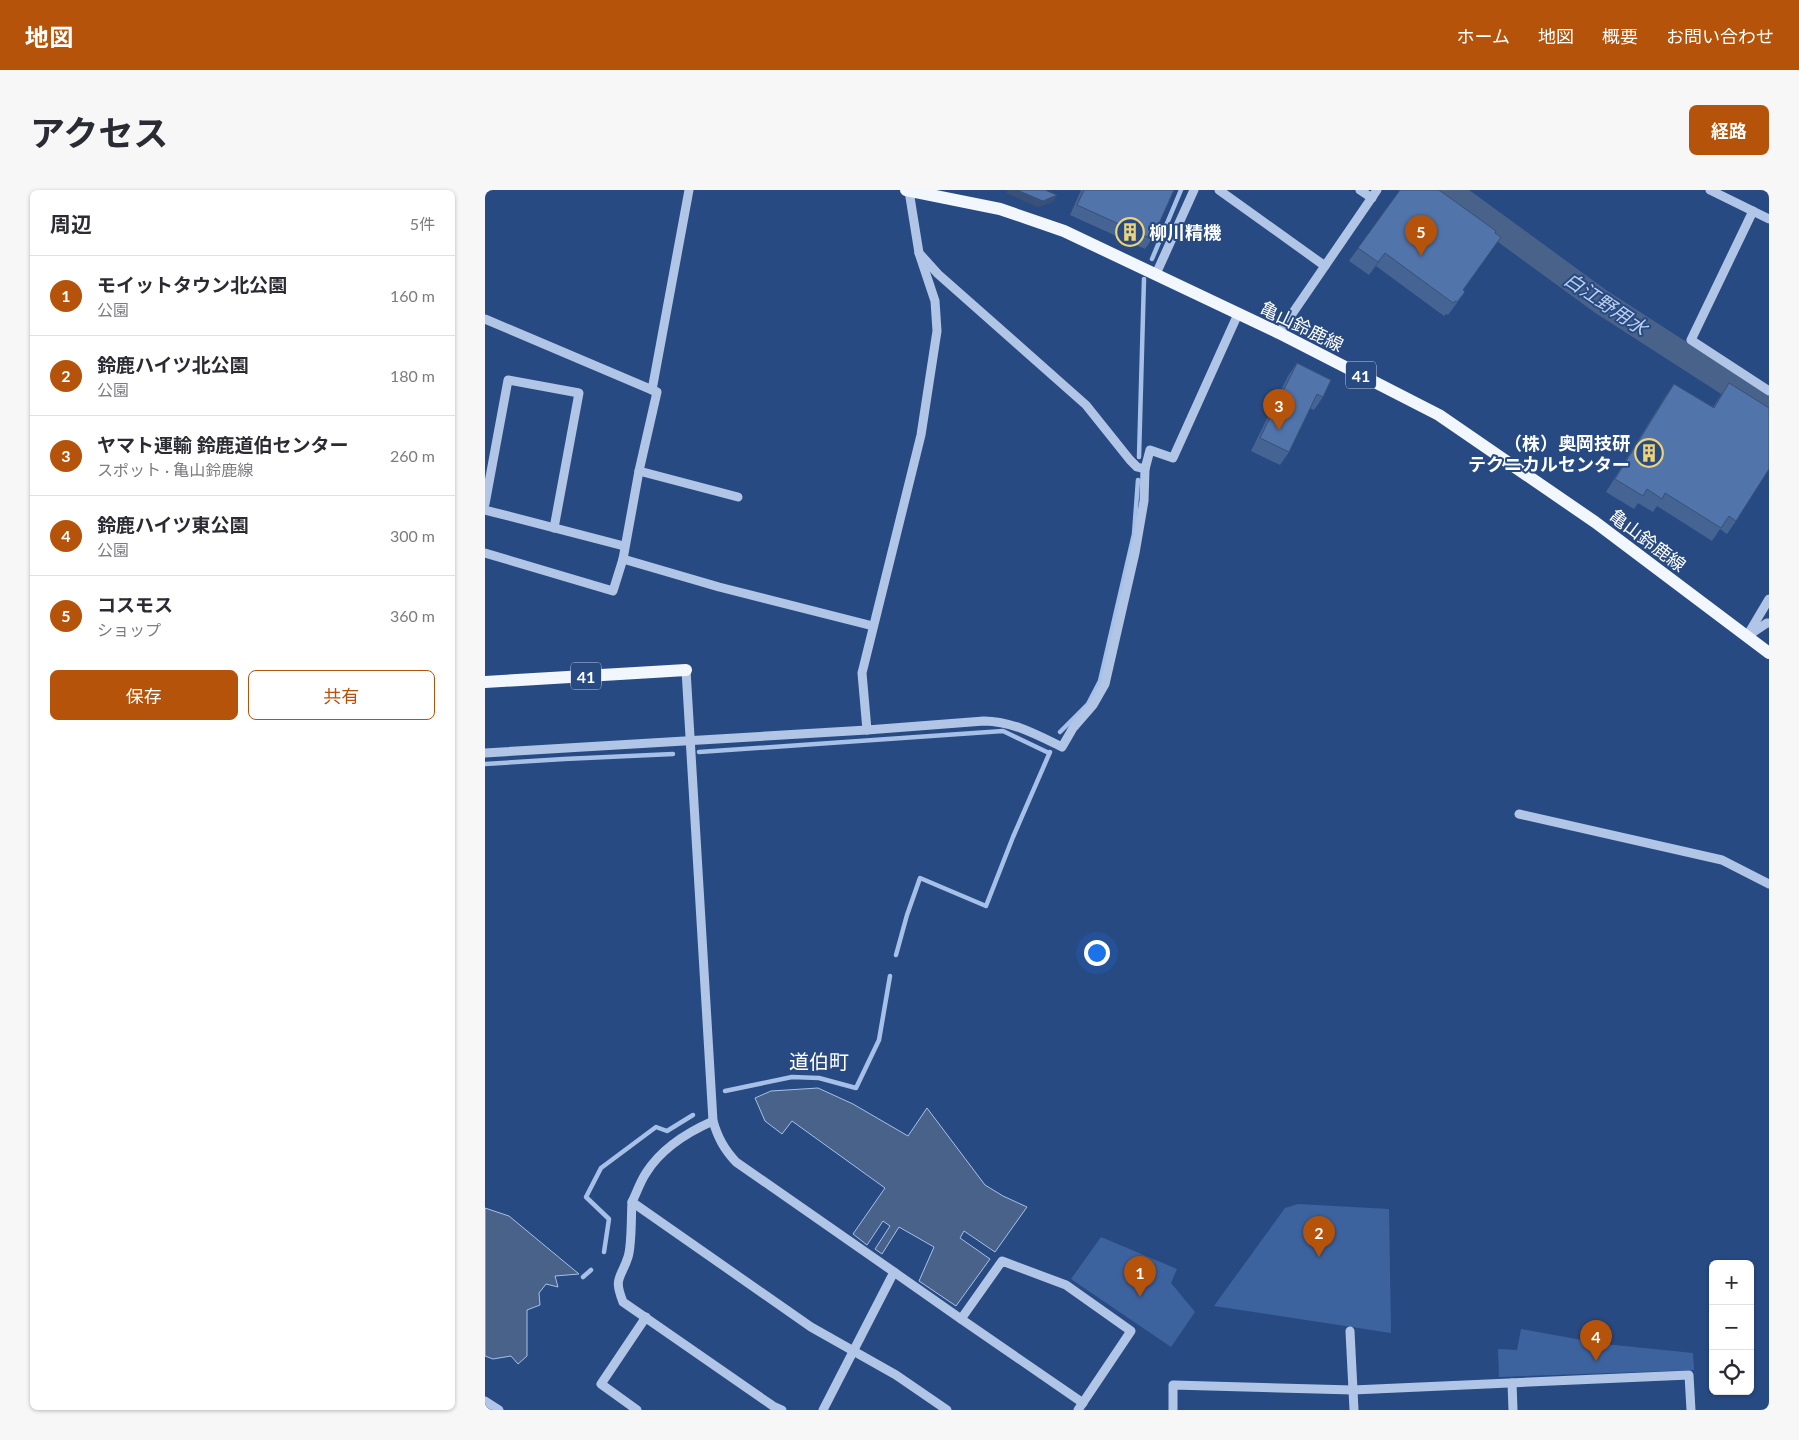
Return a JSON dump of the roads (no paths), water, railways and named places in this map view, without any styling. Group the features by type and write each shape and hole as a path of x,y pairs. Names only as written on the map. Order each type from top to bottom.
{"main road":[{"name":"亀山鈴鹿線","path":"913,191 1000,209 1064,230 1279,333 1439,415 1595,522 1769,653"},
{"name":"41","path":"485,682 686,670"}],"street":[{"path":"651,390 689,190"},
{"path":"1156,274 1194,190"},
{"path":"1219,190 1325,266"},
{"path":"1361,190 1372,198"},
{"path":"1279,333 1377,190"},
{"path":"1710,190 1769,219"},
{"path":"867,730 863,673 921,435 937,331 935,301 919,253 913,191"},
{"path":"1753,211 1691,340 1769,391"},
{"path":"919,253 938,274 1086,405 1130,460 1137,467 1145,469"},
{"path":"485,753 998,721 1010,724 1062,747 1073,728 1093,705 1105,684 1135,553 1144,501 1145,469 1150,450 1173,458 1239,314"},
{"path":"485,318 657,392 639,471 623,559 613,591 485,553"},
{"path":"485,504 508,380 579,393 554,528"},
{"path":"639,471 739,497"},
{"path":"485,510 624,546"},
{"path":"623,559 719,587 873,626"},
{"path":"1747,636 1769,599"},
{"path":"1747,636 1769,623"},
{"path":"686,670 713,1121 717,1136 723,1146 735,1162 961,1319 1081,1407 1131,1331 1066,1285 1002,1261 961,1319"},
{"path":"1519,814 1722,860 1769,884"},
{"path":"713,1121 698,1127 662,1152 646,1173 632,1202 628,1256 618,1278 618,1290 623,1302 773,1406 782,1410"},
{"path":"632,1202 811,1327 897,1375 947,1410"},
{"path":"823,1410 893,1272"},
{"path":"637,1410 601,1384 646,1317"},
{"path":"1350,1331 1353,1410"},
{"path":"1173,1410 1173,1385 1353,1390 1689,1375 1691,1410"},
{"path":"1512,1384 1513,1410"},
{"path":"485,1401 499,1410"}],"waterway":[{"path":"1152,259 1181,190"},
{"name":"白江野用水","path":"1448,190 1600,301 1769,410"},
{"path":"1139,457 1144,279"},
{"path":"1060,732 1088,704 1100,681 1134,534 1138,480"},
{"path":"699,752 1003,731 1049,753"},
{"path":"896,955 920,878 986,906 1013,837 1050,752"},
{"path":"485,764 673,754"},
{"path":"725,1091 792,1077 819,1078 856,1088 879,1040 890,976"},
{"path":"604,1252 609,1219 586,1197 601,1168 656,1127 667,1131 693,1115"},
{"path":"583,1277 591,1270"}],"place":[{"name":"柳川精機","path":"1130,232"},
{"name":"コスモス","path":"1421,256"},
{"name":"ヤマト運輸 鈴鹿道伯センター","path":"1279,430"},
{"name":"（株）奥岡技研 テクニカルセンター","path":"1649,453"},
{"name":"鈴鹿ハイツ北公園","path":"1319,1257"},
{"name":"モイットタウン北公園","path":"1140,1297"},
{"name":"鈴鹿ハイツ東公園","path":"1596,1361"}],"district":[{"name":"道伯町","path":"819,1061"}]}
